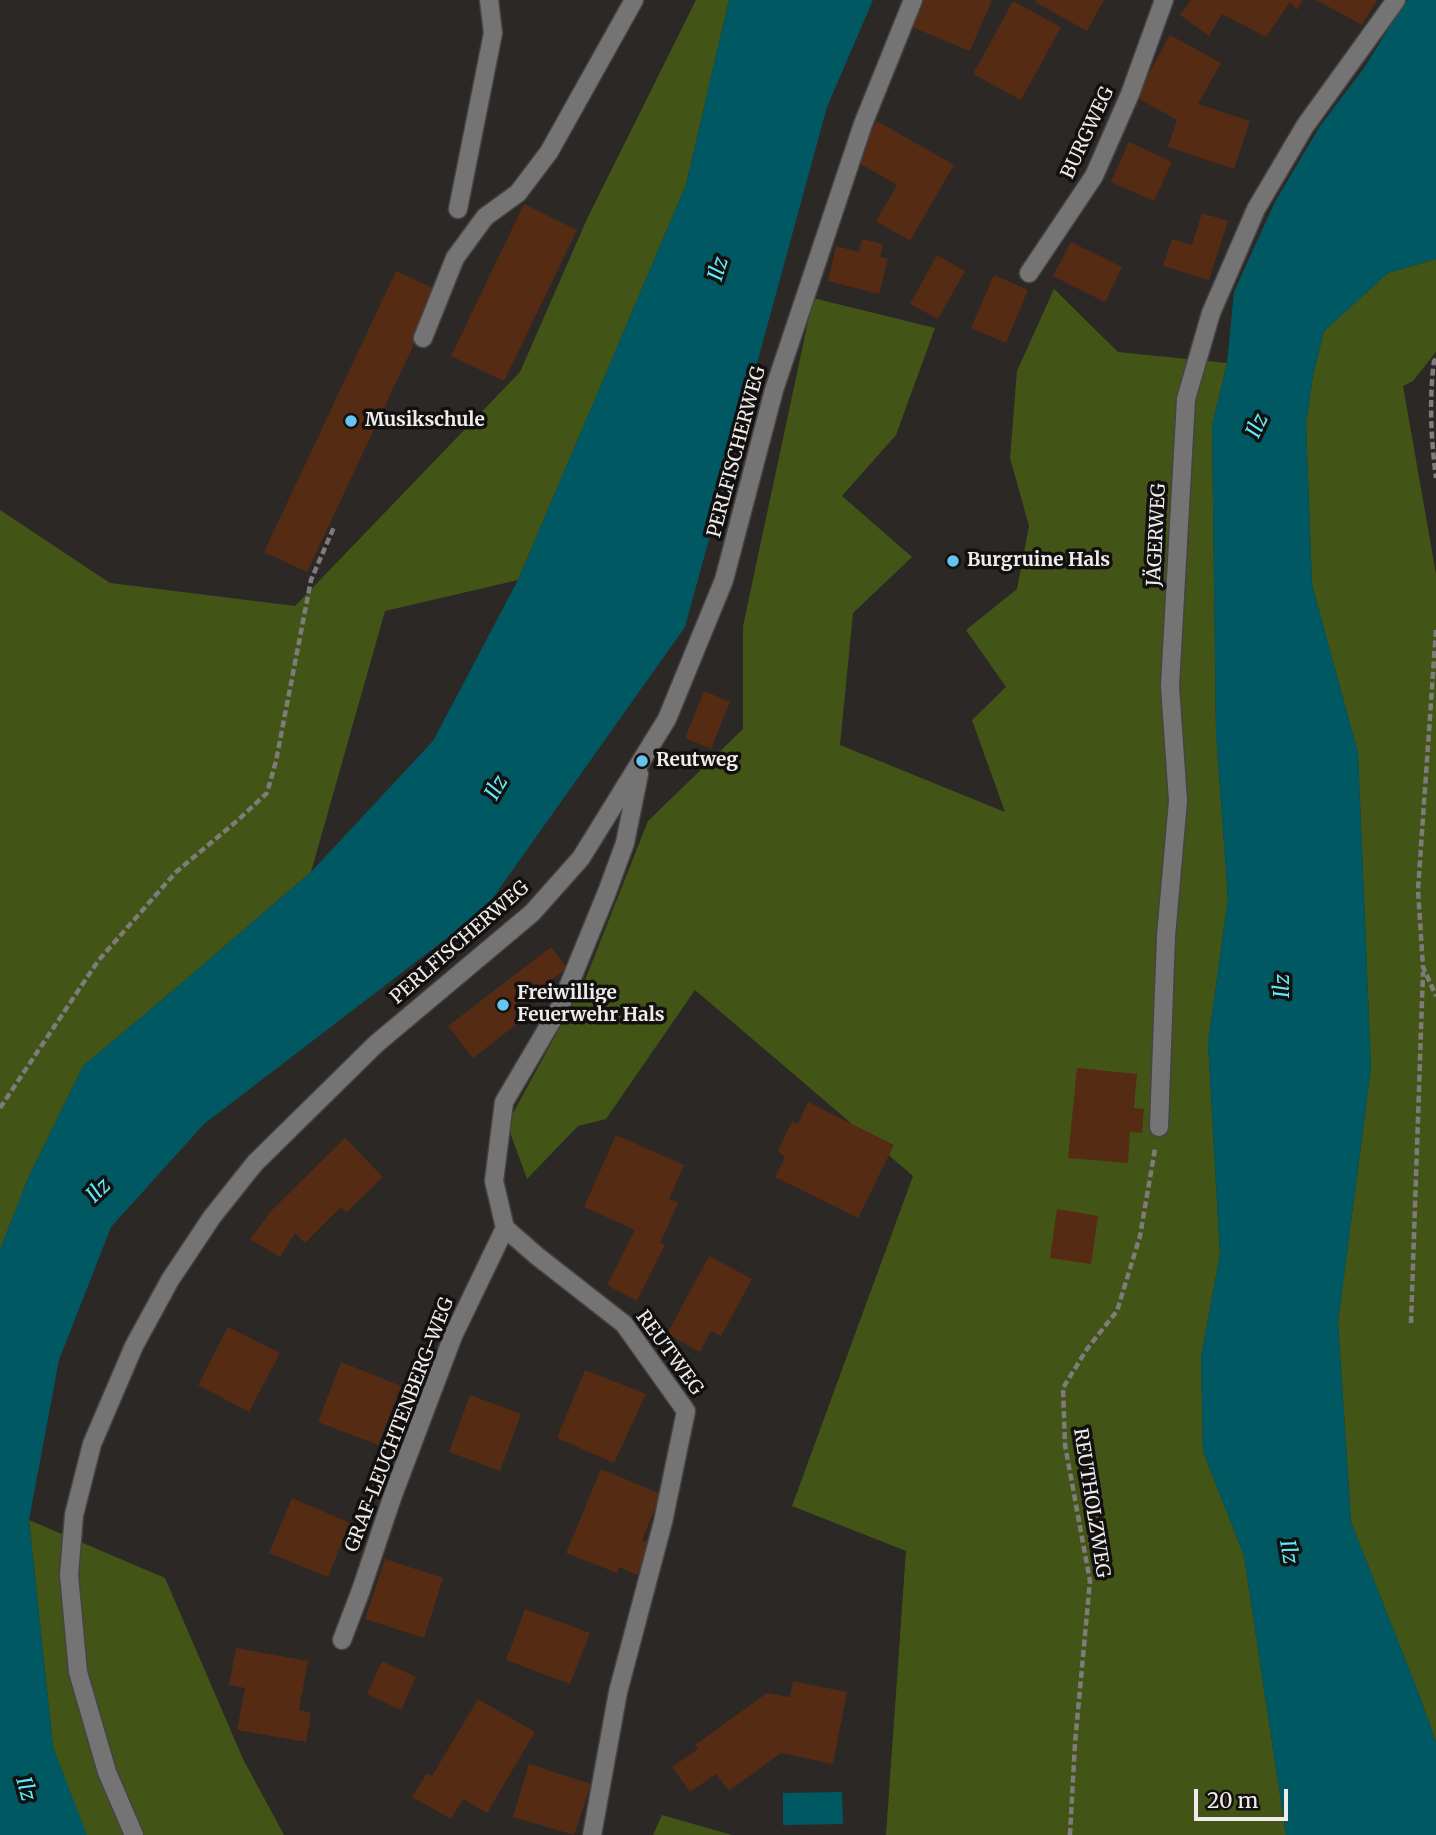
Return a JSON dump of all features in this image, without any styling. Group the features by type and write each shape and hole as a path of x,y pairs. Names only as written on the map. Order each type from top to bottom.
{"street":[{"path":"458,209 493,33 489,0"},
{"path":"423,338 455,258 485,217 518,193 549,152 634,0"},
{"name":"PERLFISCHERWEG","path":"134,1835 107,1772 78,1672 69,1575 74,1515 92,1444 134,1346 170,1280 212,1217 254,1163 376,1044 532,912 581,858 667,719 724,580 774,390 863,124 913,0"},
{"name":"BURGWEG","path":"1029,273 1094,176 1130,94 1164,0"},
{"name":"JÄGERWEG","path":"1159,1127 1166,936 1178,802 1170,686 1186,398 1211,313 1256,209 1305,126 1396,0"},
{"path":"505,1228 494,1181 504,1102 559,1007 607,892 625,843 642,761"},
{"name":"GRAF-LEUCHTENBERG-WEG","path":"342,1640 453,1336 505,1228"},
{"name":"REUTWEG","path":"505,1228 624,1324 687,1411 663,1521 618,1692 592,1835"}],"path":[{"path":"1436,359 1431,383 1436,478"},
{"path":"0,1108 98,961 176,872 267,793 276,761 311,580 334,527"},
{"path":"1411,1323 1423,967 1418,890 1436,630"},
{"path":"1423,967 1436,996"},
{"name":"REUTHOLZWEG","path":"1070,1835 1075,1743 1090,1581 1065,1445 1063,1388 1087,1349 1116,1311 1140,1237 1159,1127"}],"green space":[{"path":"696,0 729,0 686,185 518,580 385,611 311,872 83,1066 29,1176 0,1250 0,510 110,583 295,606 520,372 587,219"},
{"path":"1436,259 1436,352 1413,381 1403,386 1436,574 1436,1742 1351,1522 1338,1322 1371,1068 1358,753 1312,585 1306,424 1313,375 1324,331 1388,273"},
{"path":"1054,289 1118,352 1227,363 1212,426 1216,733 1228,899 1208,1043 1220,1254 1201,1357 1203,1451 1244,1556 1286,1835 886,1835 906,1551 792,1506 913,1176 695,990 606,1119 578,1126 527,1179 507,1124 583,985 648,821 743,729 743,626 813,298 935,328 896,435 842,496 912,557 853,613 840,745 1005,812 972,720 1006,687 966,630 1017,589 1029,526 1010,458 1017,371"},
{"path":"29,1520 165,1578 243,1759 284,1835 86,1835 53,1747"},
{"path":"662,1815 732,1835 653,1835"}],"water":[{"name":"Ilz","path":"729,0 873,0 827,107 685,627 485,909 204,1124 111,1227 59,1360 29,1520 53,1747 87,1835 0,1835 0,1250 29,1176 83,1066 311,872 433,741 518,580 686,185"},
{"name":"Ilz","path":"1408,0 1436,0 1436,259 1388,273 1324,331 1313,375 1306,424 1312,585 1358,753 1371,1068 1338,1322 1351,1522 1436,1742 1436,1835 1286,1835 1244,1556 1203,1451 1201,1357 1220,1254 1208,1043 1228,899 1216,733 1212,426 1227,363 1234,292 1257,241 1276,200 1320,126 1364,68"},
{"path":"842,1792 843,1824 783,1825 783,1793"}],"building":[{"path":"924,0 992,0 970,51 912,27"},
{"path":"1104,0 1087,31 1035,2"},
{"path":"1191,0 1303,0 1297,10 1290,2 1266,37 1222,14 1209,36 1180,15"},
{"path":"1316,0 1377,0 1362,25"},
{"path":"1013,1 1061,27 1021,100 973,74"},
{"path":"1170,35 1221,63 1198,104 1250,121 1234,169 1168,147 1177,120 1136,97"},
{"path":"877,121 954,165 910,241 876,221 897,185 854,160"},
{"path":"1129,142 1172,162 1154,201 1111,182"},
{"path":"524,204 577,230 504,381 451,356"},
{"path":"1202,213 1228,221 1209,280 1163,266 1172,239 1192,245"},
{"path":"862,239 883,244 880,257 888,259 879,294 828,281 836,246 859,252"},
{"path":"1071,242 1122,267 1105,302 1053,276"},
{"path":"937,255 965,271 938,319 910,304"},
{"name":"Musikschule","path":"396,271 439,291 307,572 264,552"},
{"path":"994,275 1028,290 1006,343 971,328"},
{"path":"704,691 730,702 711,749 685,738"},
{"name":"Freiwillige Feuerwehr Hals","path":"551,947 567,968 526,999 535,1010 473,1058 448,1026"},
{"path":"1077,1068 1137,1074 1134,1108 1144,1109 1142,1133 1130,1132 1128,1163 1068,1158"},
{"path":"808,1102 894,1145 858,1218 775,1177 785,1157 778,1151 792,1121 798,1124"},
{"path":"616,1135 684,1165 669,1199 678,1203 660,1243 665,1245 637,1301 607,1285 635,1230 584,1207"},
{"path":"345,1138 383,1177 346,1213 341,1207 305,1243 295,1233 280,1257 250,1239 272,1210"},
{"path":"1057,1209 1098,1216 1091,1264 1050,1258"},
{"path":"709,1256 752,1279 721,1336 711,1331 700,1352 667,1334"},
{"path":"228,1327 280,1353 249,1412 198,1385"},
{"path":"341,1362 401,1386 378,1445 318,1422"},
{"path":"585,1370 646,1394 614,1463 557,1438"},
{"path":"470,1395 521,1414 500,1471 449,1452"},
{"path":"601,1469 661,1494 642,1540 650,1543 637,1575 619,1567 617,1573 566,1553"},
{"path":"292,1498 350,1523 328,1577 269,1553"},
{"path":"385,1559 443,1578 424,1638 365,1619"},
{"path":"525,1609 590,1633 570,1684 506,1660"},
{"path":"236,1648 308,1661 299,1710 311,1713 306,1742 237,1730 245,1688 229,1685"},
{"path":"382,1661 416,1677 401,1710 367,1694"},
{"path":"793,1681 847,1692 833,1764 781,1753 729,1791 716,1774 690,1792 672,1767 698,1749 695,1745 767,1693 790,1697"},
{"path":"478,1699 535,1732 487,1813 463,1799 451,1819 412,1797 427,1773 432,1776"},
{"path":"529,1764 591,1784 574,1835 513,1817"}],"place":[{"name":"Musikschule","path":"351,421"},
{"name":"Burgruine Hals","path":"953,561"},
{"name":"Reutweg","path":"642,761"},
{"name":"Freiwillige Feuerwehr Hals","path":"503,1005"}]}
